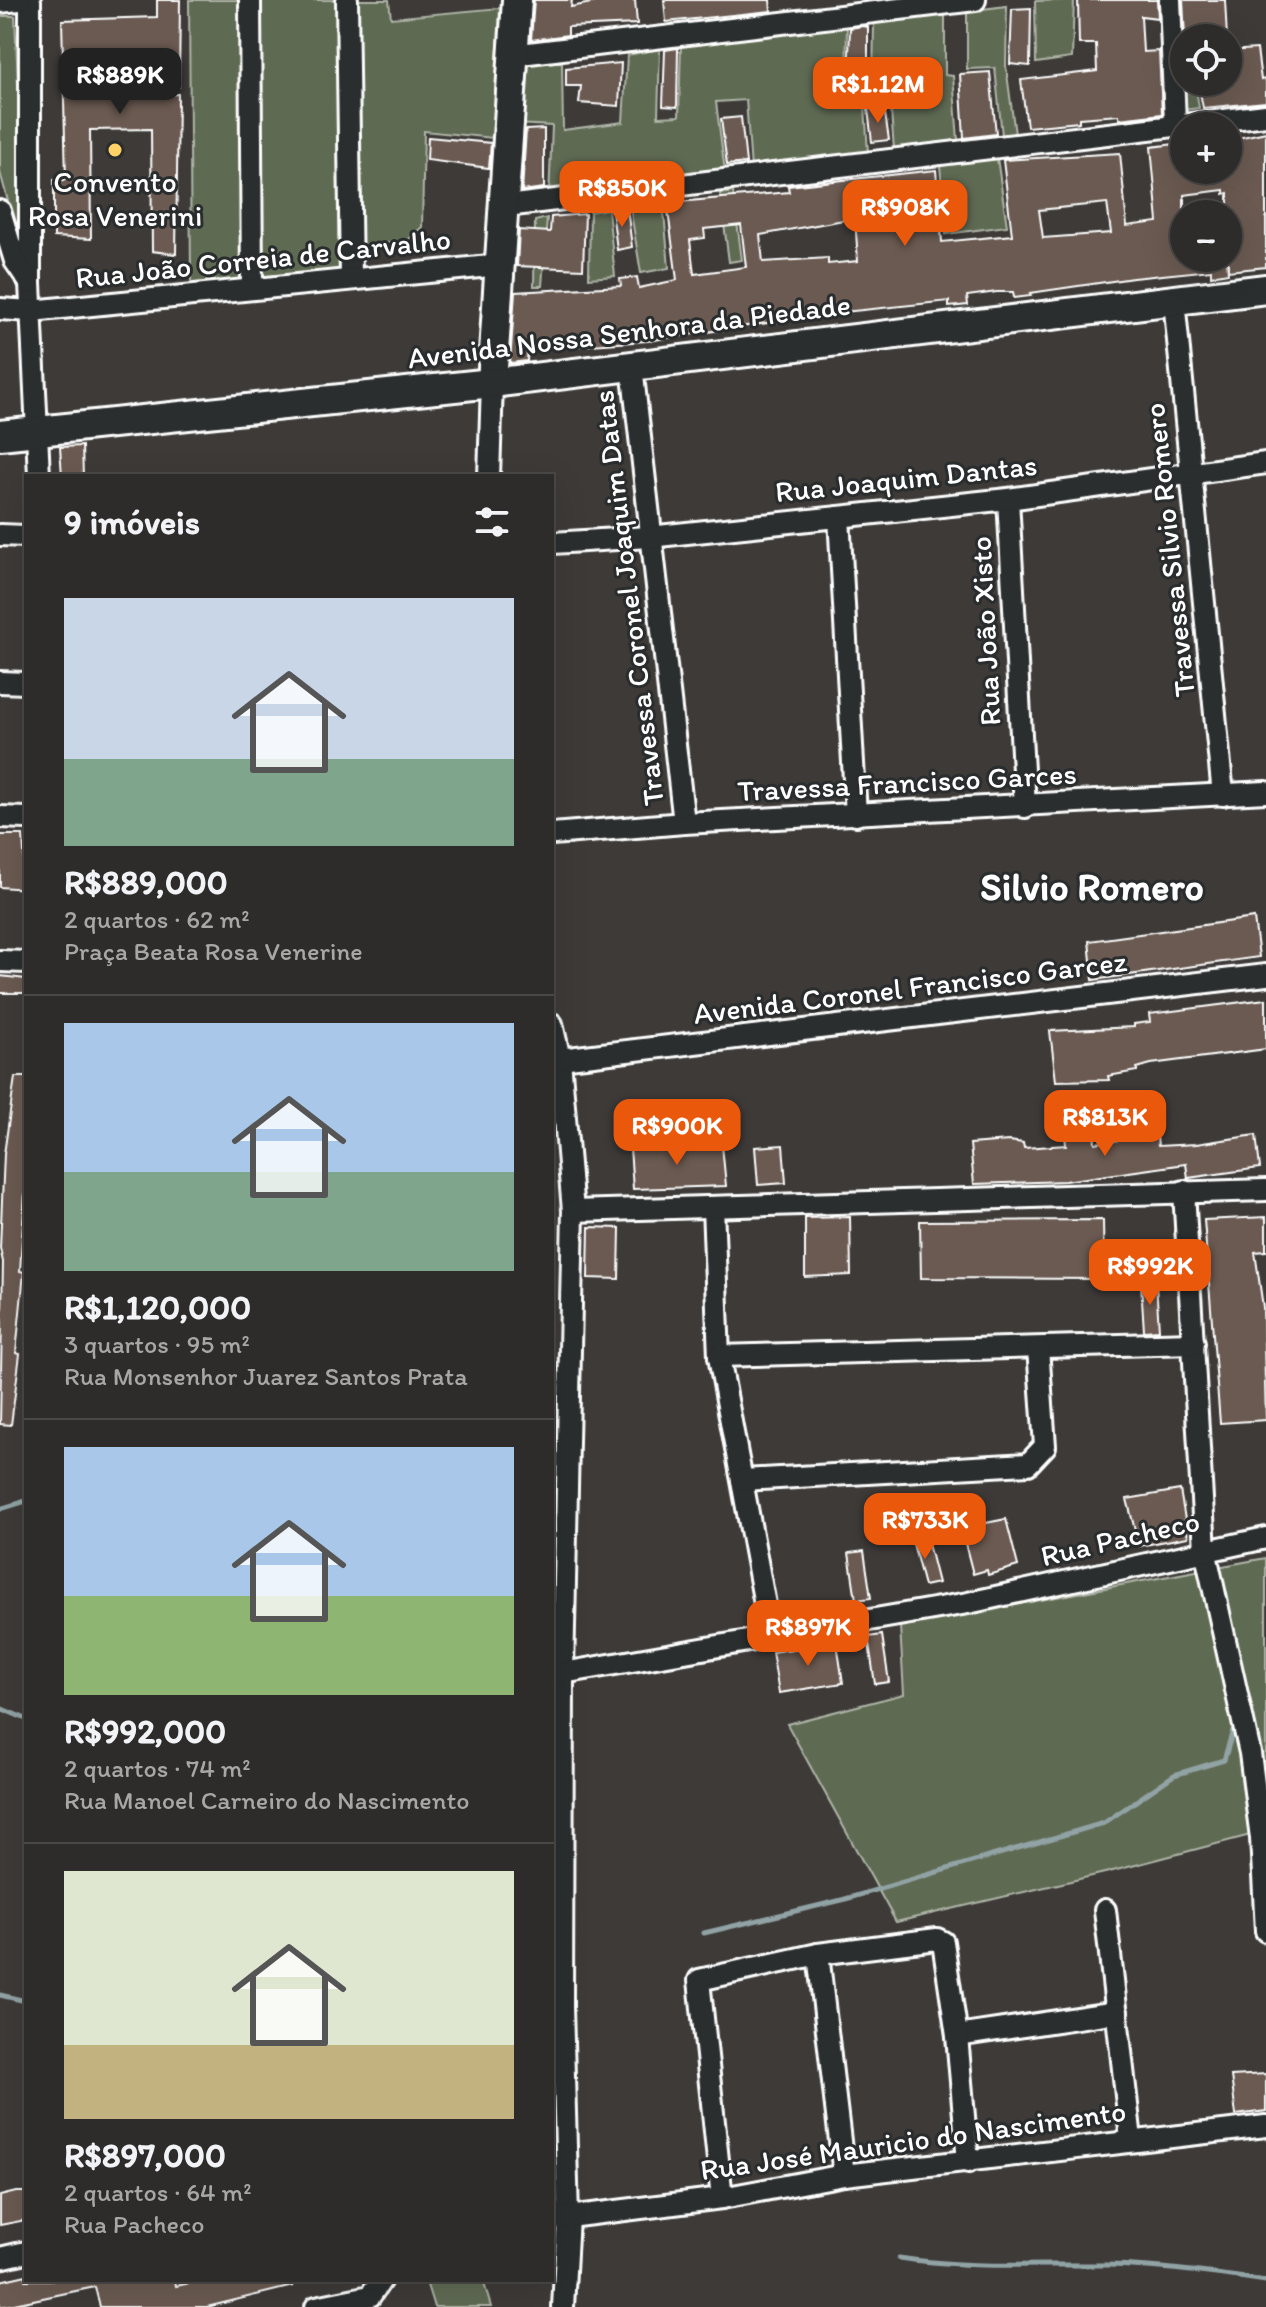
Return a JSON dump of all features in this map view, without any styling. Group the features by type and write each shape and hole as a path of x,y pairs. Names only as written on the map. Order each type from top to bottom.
{"main road":[{"path":"492,383 506,206 517,0"},
{"name":"Avenida Nossa Senhora da Piedade","path":"0,435 632,367 1266,289"}],"street":[{"path":"0,2 19,0"},
{"path":"30,0 30,283 39,474"},
{"path":"250,0 252,288"},
{"path":"347,0 351,279"},
{"path":"512,55 975,0"},
{"path":"1170,0 1175,112"},
{"path":"1242,117 1266,115"},
{"path":"506,206 1170,125"},
{"path":"0,211 15,261 30,283"},
{"name":"Rua João Correia de Carvalho","path":"0,309 31,311 500,265"},
{"name":"Travessa Silvio Romero","path":"1174,300 1223,795"},
{"name":"Travessa Coronel Joaquim Datas","path":"632,367 684,823"},
{"path":"489,474 492,383"},
{"name":"Rua Joaquim Dantas","path":"554,543 649,537 1008,499 1266,463"},
{"name":"Rua João Xisto","path":"1008,499 1025,807"},
{"path":"839,517 856,815"},
{"path":"0,535 24,536"},
{"path":"0,682 24,683"},
{"name":"Travessa Francisco Garces","path":"554,834 684,823 1266,792"},
{"path":"0,817 24,818"},
{"path":"0,961 24,962"},
{"name":"Avenida Coronel Francisco Garcez","path":"560,1059 1266,975"},
{"path":"554,1033 560,1059 573,1211 561,1339 560,2218 563,2307"},
{"path":"573,1211 1266,1190"},
{"path":"1184,1191 1205,1550 1250,1753 1261,1838 1266,1931"},
{"path":"713,1207 719,1356 771,1637"},
{"path":"719,1356 1194,1343"},
{"path":"743,1480 1028,1464 1045,1446 1038,1348"},
{"name":"Rua Pacheco","path":"563,1673 968,1603 1266,1538"},
{"path":"1105,1910 1131,2140"},
{"path":"722,2198 698,1984 702,1976 818,1954 937,1939 945,1948 957,2036 968,2162"},
{"path":"818,1954 844,2175"},
{"path":"957,2036 1117,2012"},
{"name":"Rua José Mauricio do Nascimento","path":"560,2218 722,2198 844,2175 1266,2126"},
{"path":"0,2258 24,2252"},
{"path":"316,2307 370,2296 380,2282"}],"green space":[{"path":"189,0 389,0 391,18 500,8 493,138 424,131 422,227 408,240 344,250 345,273 191,285"},
{"path":"1074,0 1072,58 1036,63 1035,1"},
{"path":"1007,6 1006,66 1015,134 1002,135 995,68 967,69 967,11"},
{"path":"945,11 945,75 953,76 958,140 894,149 889,86 873,85 874,23"},
{"path":"0,16 15,16 26,267 0,172"},
{"path":"847,23 846,91 864,91 868,153 751,169 746,100 716,102 725,172 549,198 552,126 515,124 517,62 562,62 563,130 623,122 627,55 660,49 658,117 679,116 681,43"},
{"path":"1183,96 1197,96 1199,108 1183,110"},
{"path":"997,158 1007,226 946,234 940,165"},
{"path":"733,192 742,260 729,262 720,194"},
{"path":"663,201 669,268 641,273 630,207"},
{"path":"608,209 615,276 589,278 590,212"},
{"path":"547,218 542,286 534,286 535,221"},
{"path":"1266,1558 1266,1831 896,1922 787,1724 904,1694 900,1626"},
{"path":"437,2282 484,2282 491,2307 434,2307 427,2285"}],"building":[{"path":"157,0 180,0 179,87 169,87 166,55 149,59 86,60 90,95 178,94 176,254 152,251 151,129 90,130 91,239 54,237 54,180 66,180 62,20 157,17"},
{"path":"534,0 572,0 571,7 606,0 635,0 637,24 568,27 568,35 531,40"},
{"path":"664,0 770,0 771,11 666,22"},
{"path":"1078,0 1157,0 1158,18 1141,16 1143,52 1159,51 1162,114 1119,119 1119,115 1079,118 1079,122 1027,127 1021,80 1097,71 1096,44 1079,44"},
{"path":"1183,0 1225,0 1226,24 1184,24"},
{"path":"1031,8 1030,66 1010,64 1012,9"},
{"path":"868,27 868,82 848,82 850,28"},
{"path":"678,48 677,107 663,106 665,50"},
{"path":"1257,49 1261,80 1266,79 1266,102 1203,108 1201,96 1242,96 1242,50"},
{"path":"621,63 619,106 579,103 581,86 566,86 566,68"},
{"path":"990,72 996,134 964,138 960,74"},
{"path":"884,107 889,140 872,142 868,109"},
{"path":"741,117 746,163 727,165 721,119"},
{"path":"544,129 544,188 522,191 526,130"},
{"path":"1266,132 1266,267 1242,270 1242,200 1228,200 1228,193 1224,194 1224,190 1184,195 1184,200 1170,200 1170,272 1192,272 1030,293 1031,296 1014,298 1013,292 967,296 968,305 949,307 949,301 834,313 647,341 577,346 577,340 528,343 527,361 510,363 515,292 621,286 620,279 637,277 639,288 677,280 667,203 789,192 788,186 936,170 942,242 1012,235 1003,160 1120,153 1127,226 1158,222 1151,147 1170,145 1170,184 1242,184 1242,137","holes":["1107,203 1111,233 1043,238 1039,210","855,218 858,261 828,264 828,258 763,262 760,235","741,225 746,267 694,274 690,240 705,238 704,229"]},
{"path":"428,137 491,143 489,168 427,160"},
{"path":"627,208 632,247 617,250 612,210"},
{"path":"585,214 583,269 517,266 519,230 550,232 551,217"},
{"path":"1211,272 1228,272 1228,273 1211,276"},
{"path":"82,446 83,474 62,474 60,447"},
{"path":"0,835 23,835 24,889 0,887"},
{"path":"1254,918 1259,957 1093,980 1089,941"},
{"path":"0,976 24,979 24,993 0,993"},
{"path":"1266,999 1266,1049 1151,1064 1137,1068 1137,1071 1108,1076 1109,1080 1056,1081 1050,1031 1134,1027 1134,1024 1150,1022 1149,1014"},
{"path":"15,1077 24,1077 24,1208 20,1271 24,1272 16,1353 20,1354 11,1425 0,1424 3,1262 0,1248 4,1154"},
{"path":"1093,1119 1095,1143 1157,1136 1158,1146 1256,1135 1260,1168 1188,1178 1186,1164 1065,1181 974,1184 970,1144 1009,1141 1023,1143 1024,1148 1066,1145 1064,1122"},
{"path":"689,1144 689,1148 722,1145 726,1186 633,1189 630,1148"},
{"path":"783,1145 786,1183 758,1185 755,1147"},
{"path":"850,1217 851,1275 805,1277 805,1218"},
{"path":"1266,1217 1266,1251 1255,1252 1263,1307 1266,1420 1220,1423 1204,1220"},
{"path":"1103,1220 1104,1279 921,1278 920,1221"},
{"path":"589,1227 620,1228 619,1279 588,1278"},
{"path":"1156,1283 1159,1330 1144,1331 1141,1284"},
{"path":"1180,1490 1188,1537 1139,1546 1127,1499"},
{"path":"1006,1519 1018,1566 988,1575 987,1570 973,1574 961,1528"},
{"path":"926,1536 938,1583 924,1586 912,1540"},
{"path":"864,1551 871,1598 856,1600 849,1553"},
{"path":"882,1635 889,1682 875,1684 868,1637"},
{"path":"837,1643 843,1683 779,1693 772,1652"},
{"path":"1266,2074 1266,2111 1236,2115 1231,2076"},
{"path":"24,2192 24,2220 0,2225 0,2196"},
{"path":"24,2275 24,2282 175,2282 176,2286 195,2282 292,2282 293,2286 207,2307 100,2307 95,2287 0,2307 0,2281"}],"waterway":[{"path":"0,1509 24,1502"},
{"path":"0,1708 24,1718"},
{"path":"704,1933 842,1900 1104,1823 1174,1775 1224,1760 1234,1727"},
{"path":"0,1995 24,2001"},
{"path":"899,2258 977,2265 1147,2267 1266,2281"}],"place":[{"name":"Convento Rosa Venerini","path":"115,150"}],"district":[{"name":"Silvio Romero","path":"1092,887"}]}
